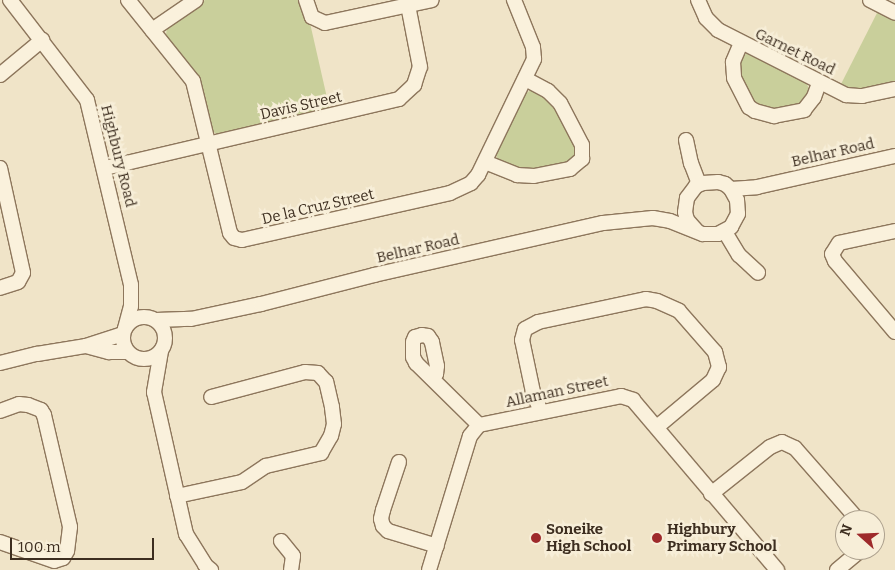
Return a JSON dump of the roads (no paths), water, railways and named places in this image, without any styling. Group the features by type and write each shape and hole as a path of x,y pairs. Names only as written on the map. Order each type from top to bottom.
{"street":[{"name":"Highbury Road","path":"10,0 87,100 105,168 131,285 131,306 124,331"},
{"name":"De la Cruz Street","path":"128,0 193,81 230,233 234,238 242,240 456,191 471,183 485,162 525,79 534,55 514,0"},
{"path":"152,30 196,0"},
{"path":"306,0 312,17 325,23 407,3 432,0"},
{"name":"Garnet Road","path":"698,0 711,24 741,43 819,82 852,96 895,89"},
{"path":"871,0 895,13"},
{"name":"Davis Street","path":"105,168 393,102 405,95 417,79 420,60 407,3"},
{"path":"0,75 42,40"},
{"path":"741,43 733,62 734,78 749,107 755,111 774,116 804,110 814,97 819,82"},
{"path":"485,162 517,175 534,176 570,169 582,159 582,145 560,103 548,91 525,79"},
{"path":"686,140 699,184"},
{"name":"Belhar Road","path":"730,189 779,182 895,156"},
{"path":"0,168 24,273 18,282 0,288"},
{"path":"718,182 730,189 738,206 735,221 725,232 711,235 697,231 687,220 686,202 691,191 699,184 718,182"},
{"name":"Belhar Road","path":"738,206 779,182"},
{"name":"Belhar Road","path":"653,218 686,202"},
{"name":"Belhar Road","path":"154,319 191,319 594,225 653,218 670,221 697,231"},
{"path":"895,231 839,243 832,254 835,261 895,332"},
{"path":"725,232 739,255 758,273"},
{"name":"Highbury Road","path":"131,285 144,308 154,319"},
{"path":"541,412 534,392 522,340 525,330 538,322 646,300 657,301 679,311 716,352 719,368 713,380 657,427"},
{"path":"154,387 164,332 154,319 140,317 128,323 124,331 124,346 133,355 154,387 186,534 205,568"},
{"name":"Belhar Road","path":"162,346 173,331 191,319"},
{"path":"0,364 37,354 86,346 124,331"},
{"path":"86,346 109,352 150,358 162,346"},
{"path":"177,496 242,482 266,466 321,453 331,436 334,424 332,407 326,382 318,373 305,372 211,397"},
{"path":"429,570 470,436 478,425 431,378"},
{"name":"Allaman Street","path":"478,425 616,396 627,397 633,400 657,427 711,494 778,570"},
{"path":"0,411 20,404 41,410 44,414 70,527 67,551 63,558 54,561 0,542"},
{"path":"711,494 770,447 782,442 795,448 849,510"},
{"path":"399,462 383,510 381,519 383,526 388,531 437,546"},
{"path":"281,541 293,556 291,570"},
{"path":"837,570 849,560"}],"place":[{"name":"Soneike High School","path":"536,538"},
{"name":"Highbury Primary School","path":"657,538"}]}
